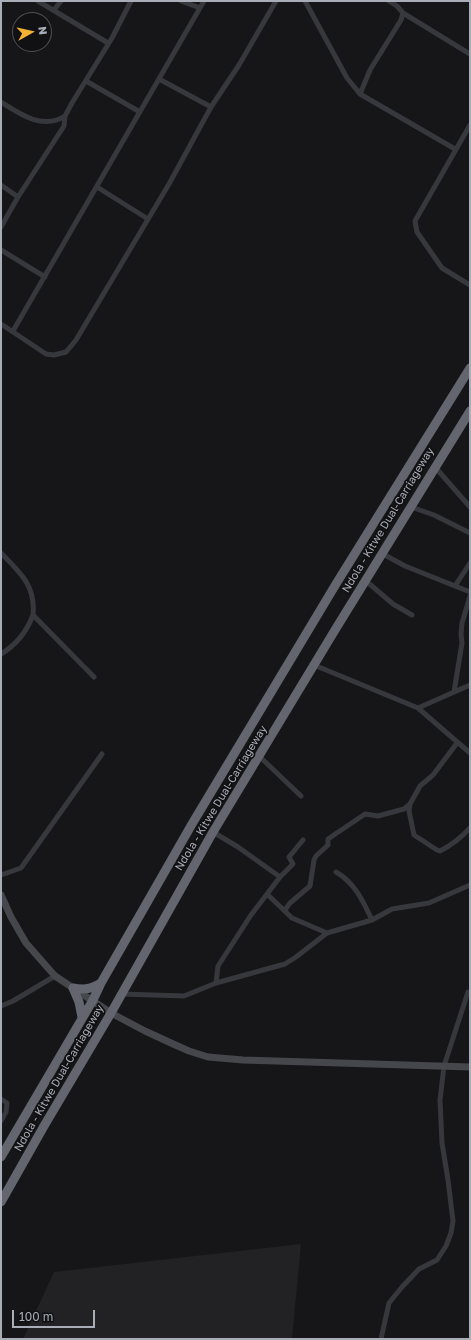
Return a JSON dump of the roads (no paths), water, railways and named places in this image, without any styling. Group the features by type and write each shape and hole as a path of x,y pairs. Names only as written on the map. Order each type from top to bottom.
{"highway":[{"name":"Ndola - Kitwe Dual-Carriageway","path":"1,1158 93,1000 101,983 196,817 336,584 470,368"},
{"name":"Ndola - Kitwe Dual-Carriageway","path":"1,1202 44,1126 112,1013 121,994 259,756 470,411"},
{"path":"82,1017 74,988 85,990 101,983"}],"main road":[{"path":"1,894 8,911 26,943 55,976 112,1013 165,1041 189,1051 208,1057 243,1060 470,1067"}],"street":[{"path":"38,1 108,43"},
{"path":"54,10 62,1"},
{"path":"1,227 18,197 64,126 65,116 131,1"},
{"path":"182,1 200,8"},
{"path":"13,331 204,1"},
{"path":"1,324 46,354 54,355 66,352 76,340 169,184 211,107 239,64 276,1"},
{"path":"305,1 347,78 360,94 455,149"},
{"path":"389,1 397,6 402,13 470,54"},
{"path":"360,94 370,70 401,20 402,13"},
{"path":"159,79 211,107"},
{"path":"86,81 140,112"},
{"path":"1,102 34,120 46,123 53,122 65,116"},
{"path":"470,125 415,221 417,232 442,268 470,285"},
{"path":"1,185 18,197"},
{"path":"97,187 148,219"},
{"path":"1,250 44,277"},
{"path":"435,467 458,491 470,507"},
{"path":"411,507 434,515 470,533"},
{"path":"1,553 21,574 29,586 33,595 34,605 34,615 30,624 13,645 1,654"},
{"path":"382,554 405,566 470,592"},
{"path":"455,586 470,563"},
{"path":"366,581 393,604 412,615"},
{"path":"454,692 462,643 462,623 470,596"},
{"path":"34,615 94,677"},
{"path":"314,665 418,708 470,753"},
{"path":"418,708 470,685"},
{"path":"457,743 432,775 420,786 410,804 409,811 414,835 440,851 460,839 470,828"},
{"path":"1,875 22,868 102,754"},
{"path":"259,756 300,796"},
{"path":"285,910 290,903 310,886 314,860 316,856 328,845 328,840 366,814 378,816 384,815 404,809 410,804"},
{"path":"214,832 280,877"},
{"path":"216,983 218,966 251,915 268,895 280,877 293,864 289,857 303,840"},
{"path":"336,872 346,878 359,894 372,920"},
{"path":"121,994 181,996 216,983 285,964 327,934 372,920 392,909 429,903 470,884"},
{"path":"268,895 292,918 327,934"},
{"path":"1,1006 13,1001 55,976"},
{"path":"381,1339 389,1303 419,1269 437,1260 446,1246 452,1228 453,1221 442,1142 440,1100 444,1066 468,992"},
{"path":"1,1099 6,1101 7,1105 1,1121"}]}
